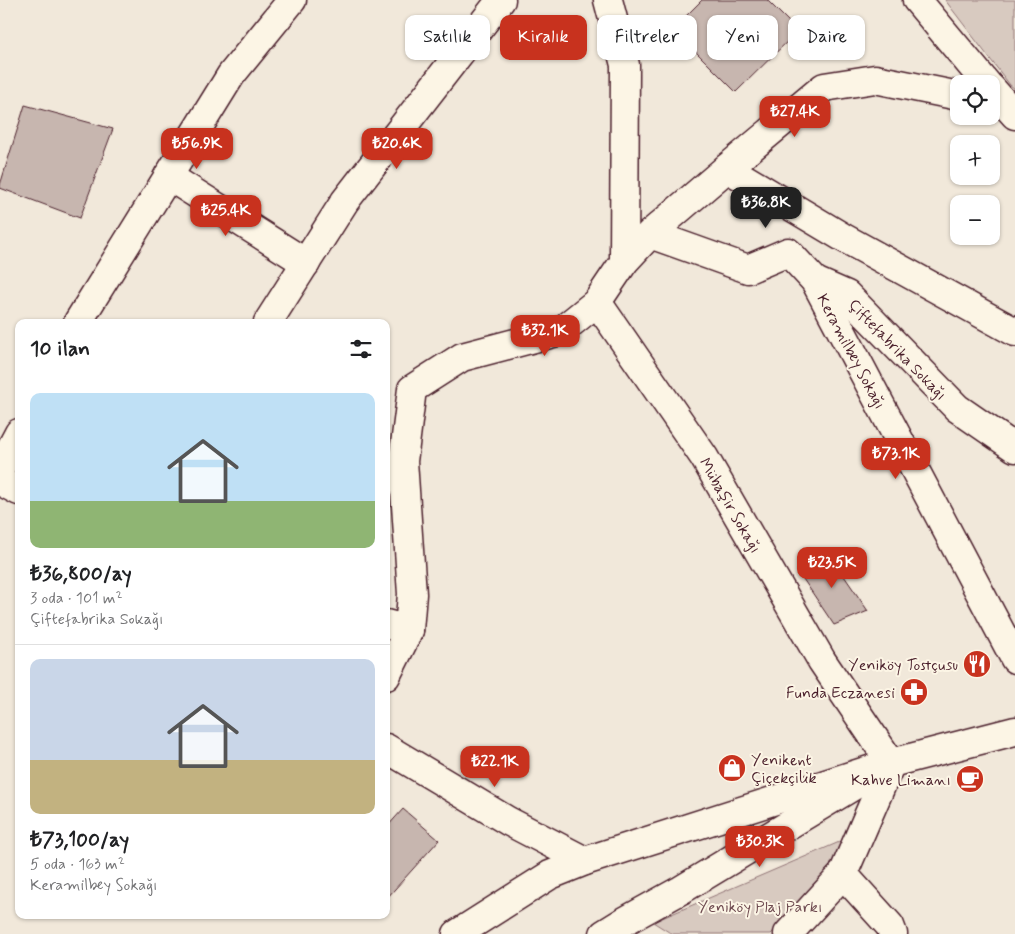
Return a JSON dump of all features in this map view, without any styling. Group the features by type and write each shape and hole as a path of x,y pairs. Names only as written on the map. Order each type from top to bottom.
{"street":[{"path":"80,319 231,75 292,0"},
{"path":"270,319 345,201 501,0"},
{"path":"608,0 625,65 624,262"},
{"path":"917,0 980,75"},
{"path":"390,660 398,627 412,594 403,461 412,390 462,357 560,332 597,302 624,262 650,234 824,87 875,79 950,94"},
{"path":"727,168 844,238 1015,332"},
{"path":"168,176 306,263"},
{"path":"650,234 748,269 788,252 787,205"},
{"name":"Çiftefabrika Sokağı","path":"788,252 815,281 847,295 956,408 1015,448"},
{"name":"Keramilbey Sokağı","path":"815,281 1015,659"},
{"name":"Mübaşir Sokağı","path":"597,302 704,457 822,660 891,763"},
{"path":"0,469 15,441"},
{"path":"0,481 15,489"},
{"path":"457,934 550,875 585,861 891,763 1015,731"},
{"path":"390,750 508,821 585,861"},
{"path":"788,934 843,874 891,763"},
{"path":"625,930 681,890 891,763"},
{"path":"843,874 890,926 893,934"}],"green space":[{"path":"945,0 1015,0 1015,89 1010,85"},
{"name":"Yeniköy Plaj Parkı","path":"872,828 771,934 672,934 653,922"}],"building":[{"path":"702,0 767,0 788,21 788,41 778,51 778,15 707,15 707,60 769,60 736,92 697,53 697,15 687,15"},
{"path":"25,105 113,129 80,218 0,188"},
{"path":"827,551 868,611 834,625 797,570"},
{"path":"403,809 439,840 390,895 390,824"}],"place":[{"name":"Yeniköy Tostçusu","path":"977,664"},
{"name":"Funda Eczanesi","path":"914,692"},
{"name":"Yenikent Çiçekçilik","path":"732,768"},
{"name":"Kahve Limanı","path":"970,779"}]}
